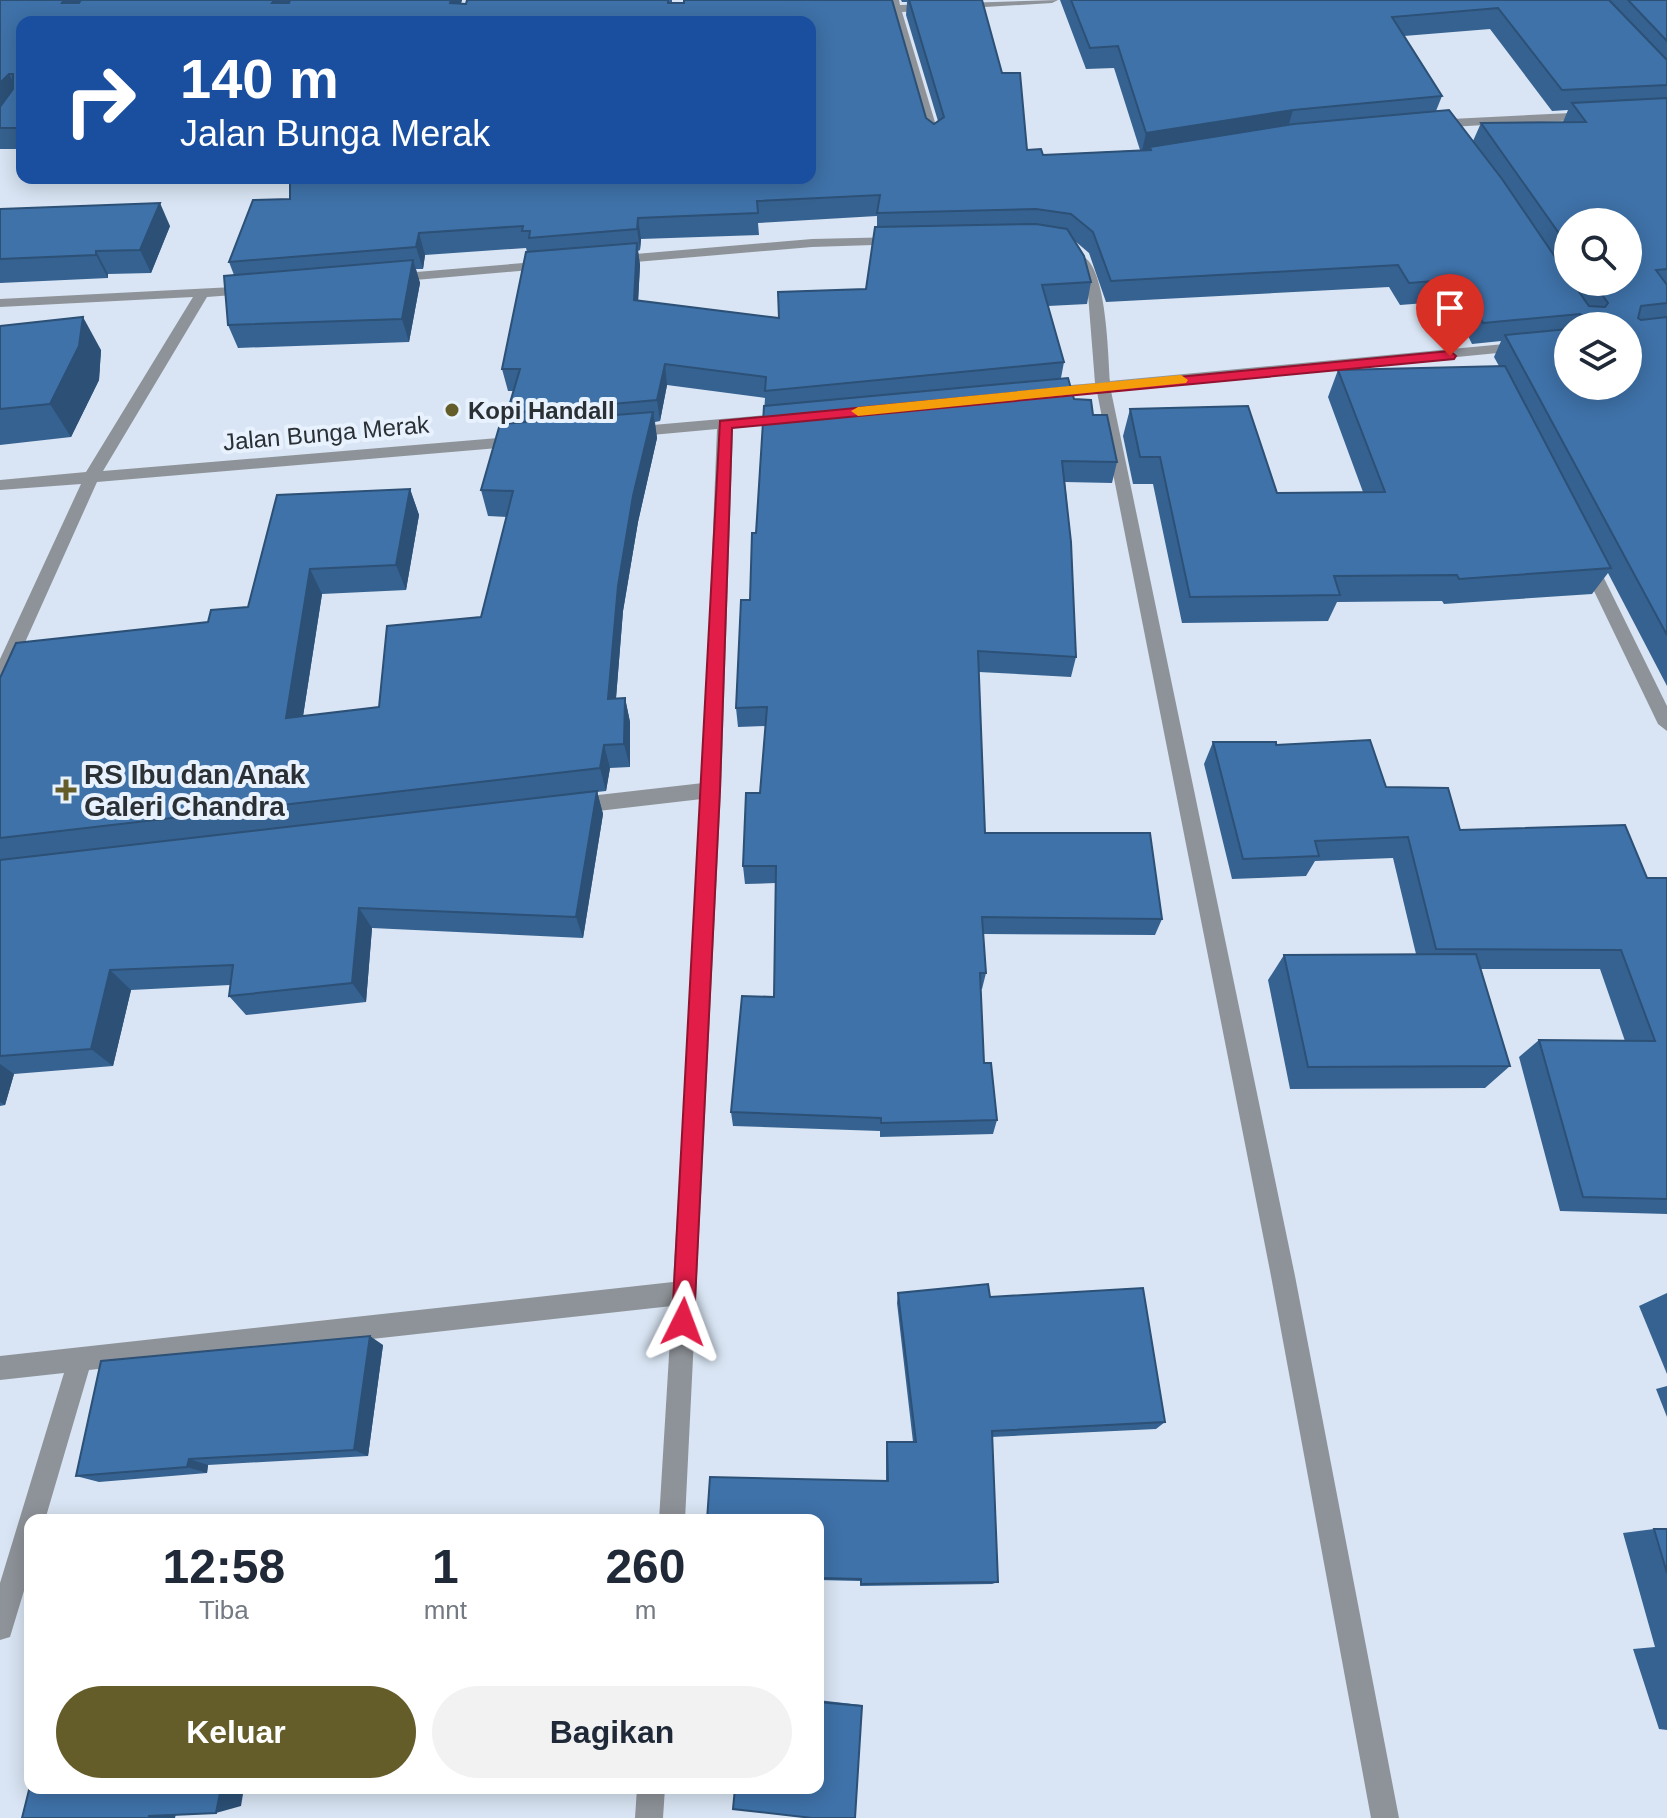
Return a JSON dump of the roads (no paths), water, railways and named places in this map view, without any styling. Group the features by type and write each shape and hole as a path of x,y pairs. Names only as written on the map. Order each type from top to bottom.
{"street":[{"path":"934,139 894,4 1052,0"},
{"path":"1418,125 1604,115"},
{"path":"1445,123 1454,135"},
{"path":"593,261 812,243 921,241"},
{"path":"1074,248 1081,257 1095,294 1103,387 1283,1276 1385,1818"},
{"path":"374,280 562,264"},
{"path":"0,303 265,289"},
{"path":"0,678 92,476 202,294"},
{"path":"1024,395 1484,358 1554,345"},
{"path":"615,433 804,416"},
{"path":"672,1514 712,790 725,424"},
{"name":"Jalan Bunga Merak","path":"0,485 535,440"},
{"path":"1580,545 1667,724"},
{"path":"554,809 712,790"},
{"path":"0,1368 685,1293"},
{"path":"34,1514 80,1361"},
{"path":"0,1627 24,1547"},
{"path":"649,1818 651,1794"}],"place":[{"name":"Kopi Handall","path":"452,410"},
{"name":"RS Ibu dan Anak Galeri Chandra","path":"66,790"}]}
